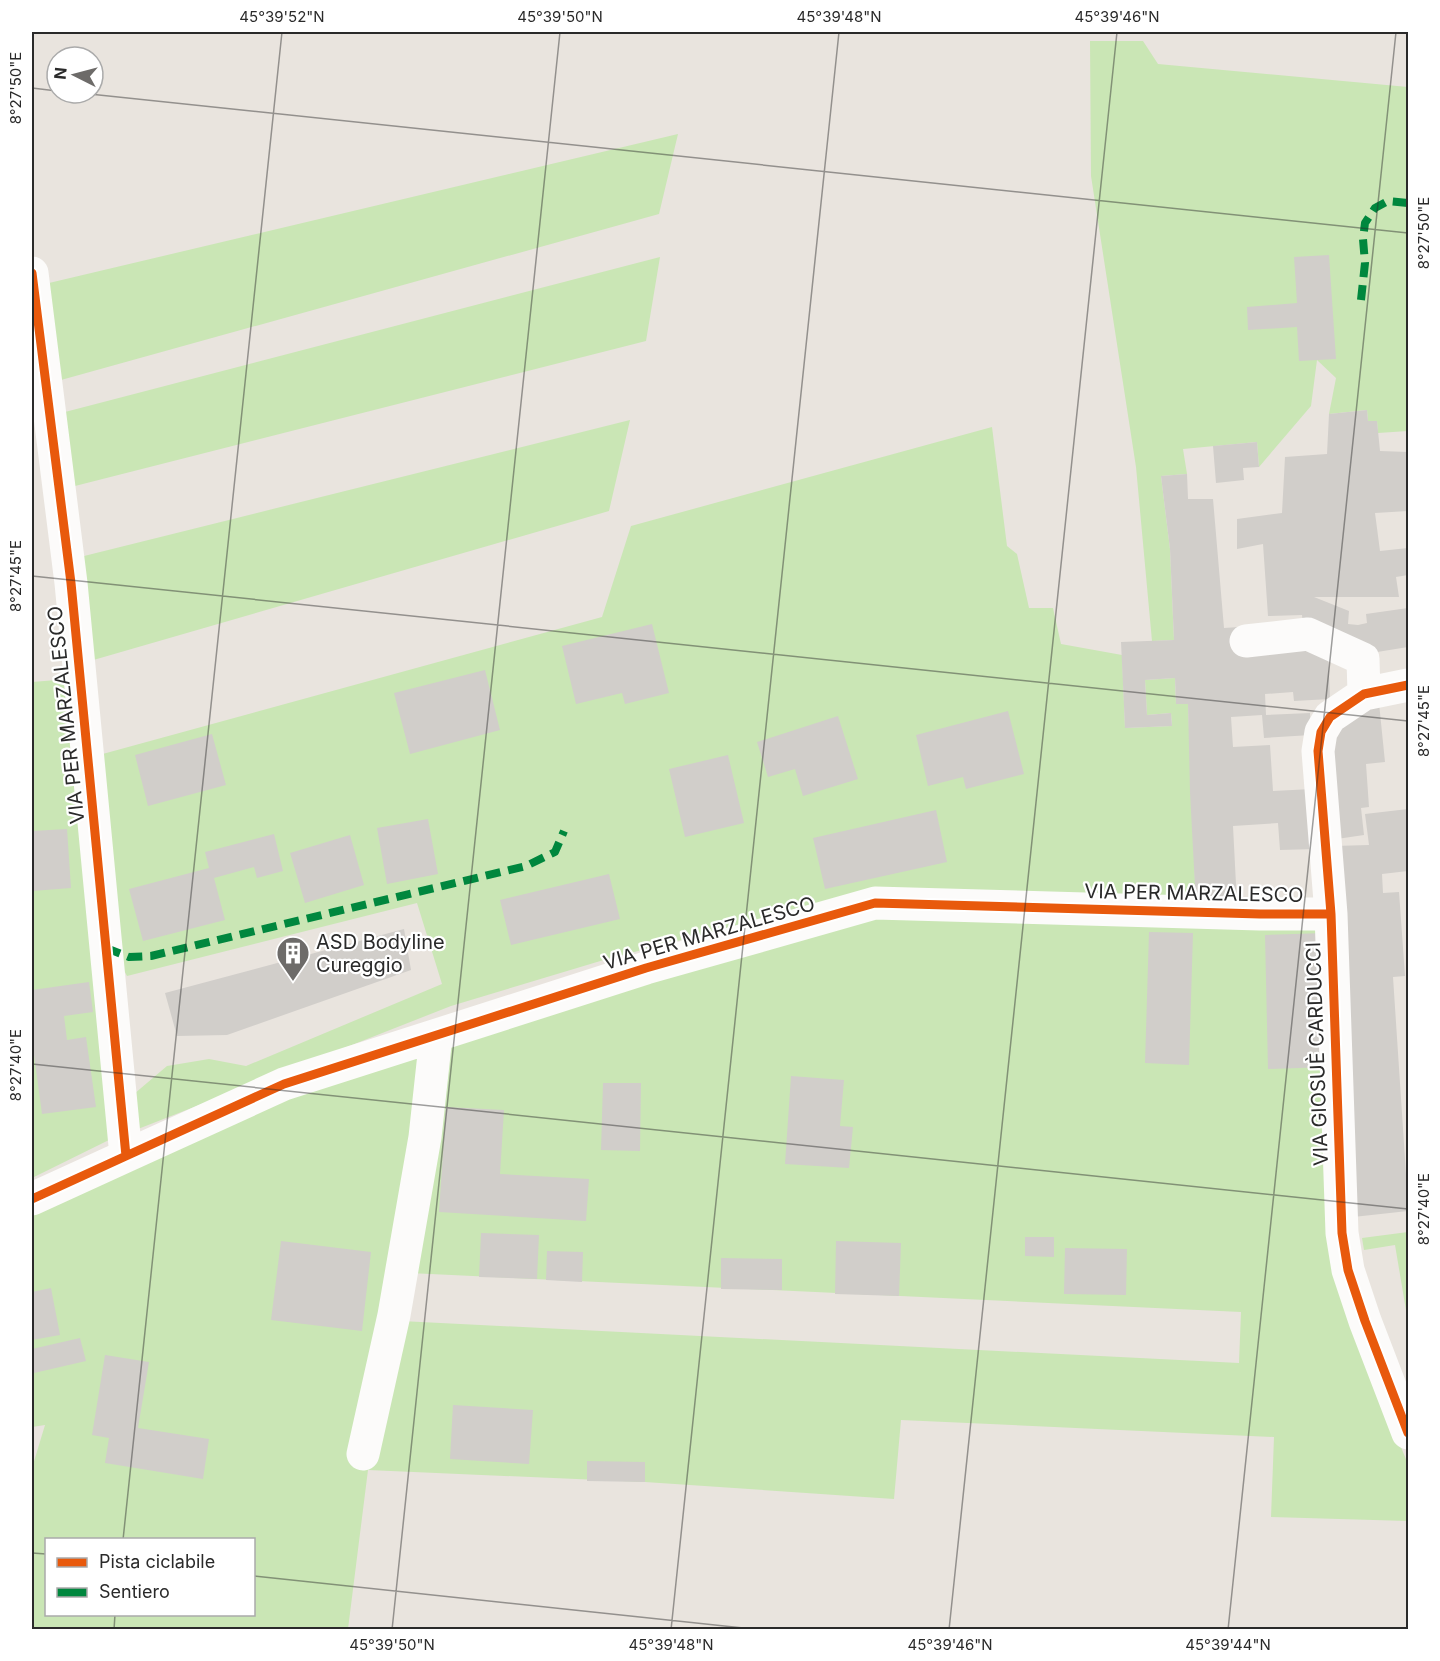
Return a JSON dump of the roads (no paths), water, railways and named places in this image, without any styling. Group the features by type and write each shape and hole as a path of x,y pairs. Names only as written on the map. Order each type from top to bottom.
{"street":[{"name":"VIA PER MARZALESCO","path":"32,273 46,496 71,583 126,1156"},
{"path":"1246,640 1308,634 1363,658 1364,694"},
{"name":"VIA GIOSUÈ CARDUCCI","path":"1408,685 1364,694 1330,717 1321,732 1318,751 1331,914 1339,1167 1345,1251 1348,1270 1365,1321 1408,1433"},
{"name":"VIA PER MARZALESCO","path":"32,1199 284,1084 646,968 875,903 1331,914"},
{"path":"363,1454 394,1315 423,1149 436,1036"}],"place":[{"name":"ASD Bodyline Cureggio","path":"293,982"}]}
